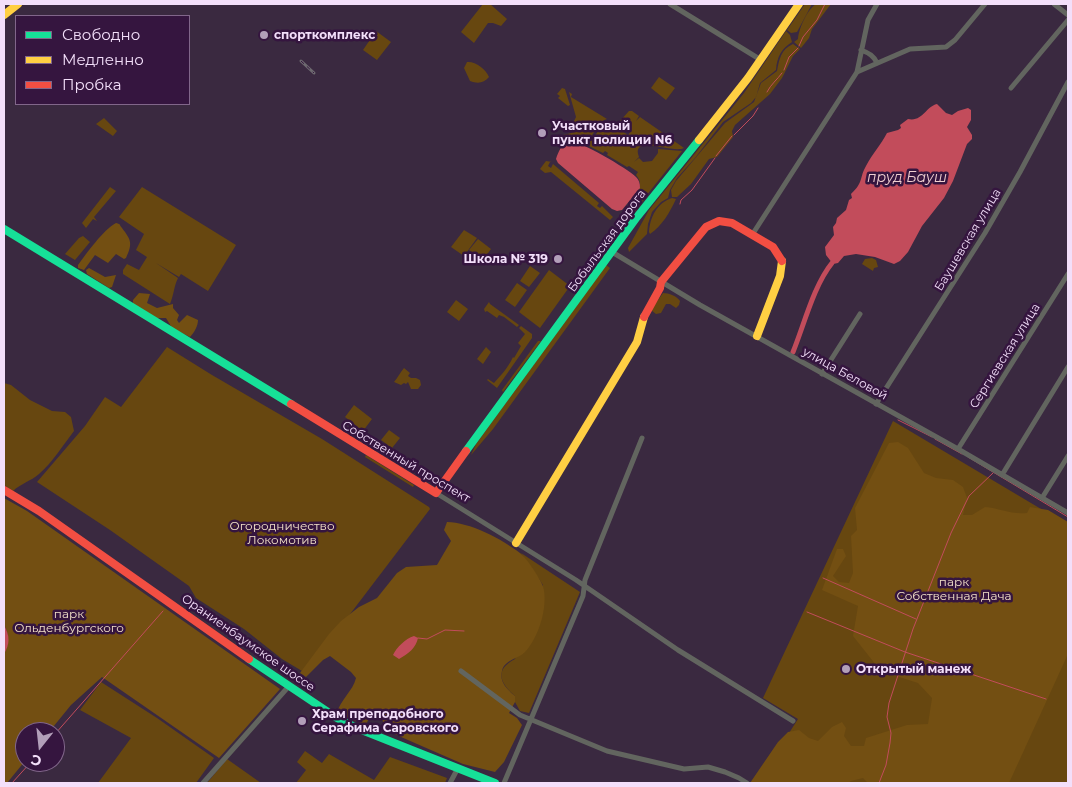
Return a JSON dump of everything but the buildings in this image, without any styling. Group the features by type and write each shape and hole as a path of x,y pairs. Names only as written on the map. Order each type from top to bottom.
{"street":[{"path":"4,15 18,4"},
{"path":"670,4 761,60"},
{"name":"Бобыльская дорога","path":"436,493 612,252 655,195 718,118 799,4"},
{"path":"752,235 857,72 868,20 877,4"},
{"path":"857,72 910,49 946,48 956,40 985,4"},
{"path":"1054,4 1068,15"},
{"path":"1011,88 1068,20"},
{"path":"861,50 868,52 875,58 877,63"},
{"name":"Баушевская улица","path":"876,404 973,252 1020,172 1068,82"},
{"path":"516,542 637,342 642,321 660,288 661,282 710,224 719,221 728,222 773,247 782,262 780,276 757,336"},
{"name":"Собственный проспект","path":"4,229 516,542 585,586 678,650 793,721"},
{"name":"улица Беловой","path":"612,252 661,282 1068,513"},
{"name":"Сергиевская улица","path":"958,449 1068,274"},
{"path":"822,374 860,314"},
{"path":"1002,475 1068,368"},
{"path":"504,783 583,596 587,574 642,438"},
{"path":"1042,498 1068,456"},
{"name":"Ораниенбаумское шоссе","path":"4,490 47,516 327,712 348,724 496,783"},
{"path":"461,671 520,715 607,751 684,769 708,767 732,775 747,783"},
{"path":"204,783 289,686"},
{"path":"450,783 458,768"}],"green space":[{"path":"483,4 490,4 507,19 501,26 488,23 474,43 461,32"},
{"path":"805,4 812,4 797,32 791,33 787,30"},
{"path":"816,4 831,4 812,29 809,38 801,48 794,42 798,39 807,15"},
{"path":"376,31 391,42 377,60 363,50"},
{"path":"786,31 790,35 792,42 780,54 776,70 760,83 756,97 751,103 723,122 677,178 668,198 661,202 652,212 647,234 629,252 628,248 649,210 744,93"},
{"path":"793,44 800,49 793,56 782,78 770,94 735,125 732,131 733,137 717,157 709,159 691,184 677,197 672,197 671,190 676,181 725,123 754,102 761,83 777,71 783,52"},
{"path":"467,62 480,66 489,77 481,82 470,81 464,68"},
{"path":"659,77 675,88 666,100 651,88"},
{"path":"562,88 565,89 570,105 568,106 558,98 560,96 557,94"},
{"path":"569,92 572,94 571,97 607,119 589,126 573,123 576,117"},
{"path":"629,111 639,116 636,121 640,117 684,148 671,149 646,146 638,150 639,157 634,162 639,158 643,162 652,161 658,153 658,149 682,151 646,196 643,189 646,197 635,211 629,209 636,198 634,197 640,186 636,175 638,172 607,155 608,153 605,151 603,153 583,143 585,141 581,139 580,141 572,139 566,141 562,138 564,135 592,127 597,129 592,135 594,137 603,124 607,127 610,123 628,135 631,131 619,122"},
{"path":"104,118 117,131 113,136 96,124"},
{"path":"546,161 552,162 548,166 551,168 553,164 599,203 597,206 600,208 602,206 613,217 610,220 551,172 545,173 540,169"},
{"path":"110,187 116,191 94,217 97,221 93,219 86,228 82,223"},
{"path":"142,187 236,245 208,291 181,274 179,277 156,263 178,278 170,304 123,274 127,264 139,270 147,257 136,250 144,234 119,217"},
{"path":"672,198 676,199 668,214 662,223 650,234 650,226 655,211 662,203"},
{"path":"116,223 120,224 130,242 130,249 126,258 124,259 116,254 108,263 95,255 84,270 78,268 78,265 95,242"},
{"path":"464,230 477,238 464,256 451,247"},
{"path":"83,236 90,242 75,260 65,254 79,238"},
{"path":"478,239 491,249 483,260 469,250"},
{"path":"872,258 876,260 878,267 874,268 873,271 862,264 865,259"},
{"path":"606,265 610,268 493,429 471,455 476,444"},
{"path":"530,266 540,273 529,287 520,281"},
{"path":"89,268 105,277 116,275 112,287 109,288 87,274 86,270"},
{"path":"549,270 570,286 540,328 519,312"},
{"path":"517,283 527,290 515,307 505,300"},
{"path":"139,293 150,294 147,303 157,308 173,304 173,308 179,315 177,320 179,323 187,315 198,320 197,327 190,337 172,328 166,318 157,318 133,304 133,300"},
{"path":"663,293 677,298 680,301 679,305 676,308 666,304 661,313 656,314 651,310"},
{"path":"456,300 468,309 459,321 447,312"},
{"path":"489,302 519,325 517,327 504,317 499,315 497,318 487,311 485,312 484,309"},
{"path":"521,326 532,334 532,338 497,388 487,380 494,383 514,358 521,346 518,343 525,334 519,328"},
{"path":"538,341 541,341 503,392 502,390"},
{"name":"Огородничество Локомотив","path":"167,347 322,439 430,509 306,672 282,659 244,629 196,598 189,586 110,530 37,482 85,426 105,397 121,407"},
{"path":"486,347 491,352 483,364 477,359"},
{"path":"404,368 410,373 408,376 420,380 421,385 418,389 411,389 408,382 401,385 394,382"},
{"path":"4,383 11,385 30,400 52,411 65,412 71,417 74,431 44,469 13,491 4,485"},
{"path":"354,405 372,419 363,431 345,417"},
{"name":"парк Собственная Дача","path":"893,421 1068,525 1068,783 757,783 798,719 763,698"},
{"path":"389,430 400,438 392,448 381,440"},
{"name":"парк Собственная Дача","path":"898,442 908,448 924,473 936,478 953,480 963,487 967,498 963,515 972,515 985,507 1016,513 1027,513 1030,507 1048,510 1068,522 1068,654 1009,783 868,783 863,778 848,783 750,783 778,742 788,732 799,730 809,738 818,741 832,727 842,722 846,728 844,736 851,746 864,746 866,738 907,725 928,724 932,698 918,683 893,675 876,665 853,636 858,606 822,590 837,549 843,549 846,556 833,576 839,582 849,583 853,573 851,536 857,530 855,508 889,443"},
{"path":"366,455 414,485 413,487 365,457"},
{"name":"парк Ольденбургского","path":"4,498 27,511 280,689 219,758 102,677 71,705 57,722 15,722 16,772 7,783 4,783 4,654 8,640 4,625"},
{"path":"447,522 475,528 513,548 523,555 544,588 544,610 536,636 525,652 503,667 501,675 503,682 515,696 515,702 509,713 517,718 522,725 504,762 495,772 463,764 385,730 382,718 372,715 365,725 337,713 356,678 330,656 323,660 306,677 300,673 341,621 359,607 377,598 397,573 406,567 437,565 451,541 444,530"},
{"path":"521,553 580,592 529,713 520,711 515,702 515,696 506,686 502,677 504,668 515,659 543,585"},
{"path":"101,682 214,758 196,783 98,783 131,738 80,710"},
{"path":"305,751 322,763 329,754 374,780 390,757 447,778 445,783 296,783 306,770 297,762"},
{"path":"227,759 261,783 207,783"}],"water":[{"name":"пруд Бауш","path":"937,104 946,113 952,115 968,108 971,110 971,120 967,127 972,135 972,139 967,144 953,181 944,198 922,226 908,252 900,261 894,264 875,257 856,254 844,256 838,263 833,264 826,255 825,247 834,235 833,227 837,218 846,210 849,200 852,198 851,194 860,183 871,157 887,133 898,130 901,128 900,125 908,119 921,116"},
{"path":"568,140 603,156 637,178 640,188 622,210 612,209 558,163 556,159 558,154"},
{"path":"4,625 8,640 4,654"},
{"path":"414,636 418,638 411,650 399,659 393,655 407,639"}],"waterway":[{"path":"799,46 803,37 817,20 825,4"},
{"path":"784,70 789,57 798,48"},
{"path":"767,92 782,73"},
{"path":"734,135 753,116 758,108"},
{"path":"716,156 732,136"},
{"path":"680,204 681,200 692,190 715,158"},
{"path":"793,352 820,282 832,263"},
{"path":"898,420 932,437"},
{"path":"935,439 962,454"},
{"path":"968,457 1068,517"},
{"path":"879,783 886,765 890,743 891,733 887,717 889,703 913,629 951,533 969,496 993,473"},
{"path":"823,578 916,619"},
{"path":"65,723 163,611"},
{"path":"807,612 905,652 1046,699"},
{"path":"418,638 427,639 445,630 464,631"},
{"path":"12,783 22,772"}],"railway":[{"path":"301,61 314,73"}],"traffic: fast":[{"path":"466,451 637,217 699,140"},
{"path":"4,229 291,404"},
{"path":"249,659 337,718 359,729 495,783"}],"traffic: slow":[{"path":"4,15 18,4"},
{"path":"699,140 748,78 799,4"},
{"path":"757,336 780,276 782,261"},
{"path":"516,543 637,342 644,317"}],"traffic: jam":[{"path":"644,317 660,288 661,282 706,227 719,221 732,223 773,247 782,261"},
{"path":"291,404 436,493 466,451"},
{"path":"4,490 39,511 249,659"}],"place":[{"name":"спорткомплекс","path":"264,35"},
{"name":"Участковый пункт полиции N6","path":"542,133"},
{"name":"Школа № 319","path":"558,259"},
{"name":"Открытый манеж","path":"846,669"},
{"name":"Храм преподобного Серафима Саровского","path":"302,721"}]}
